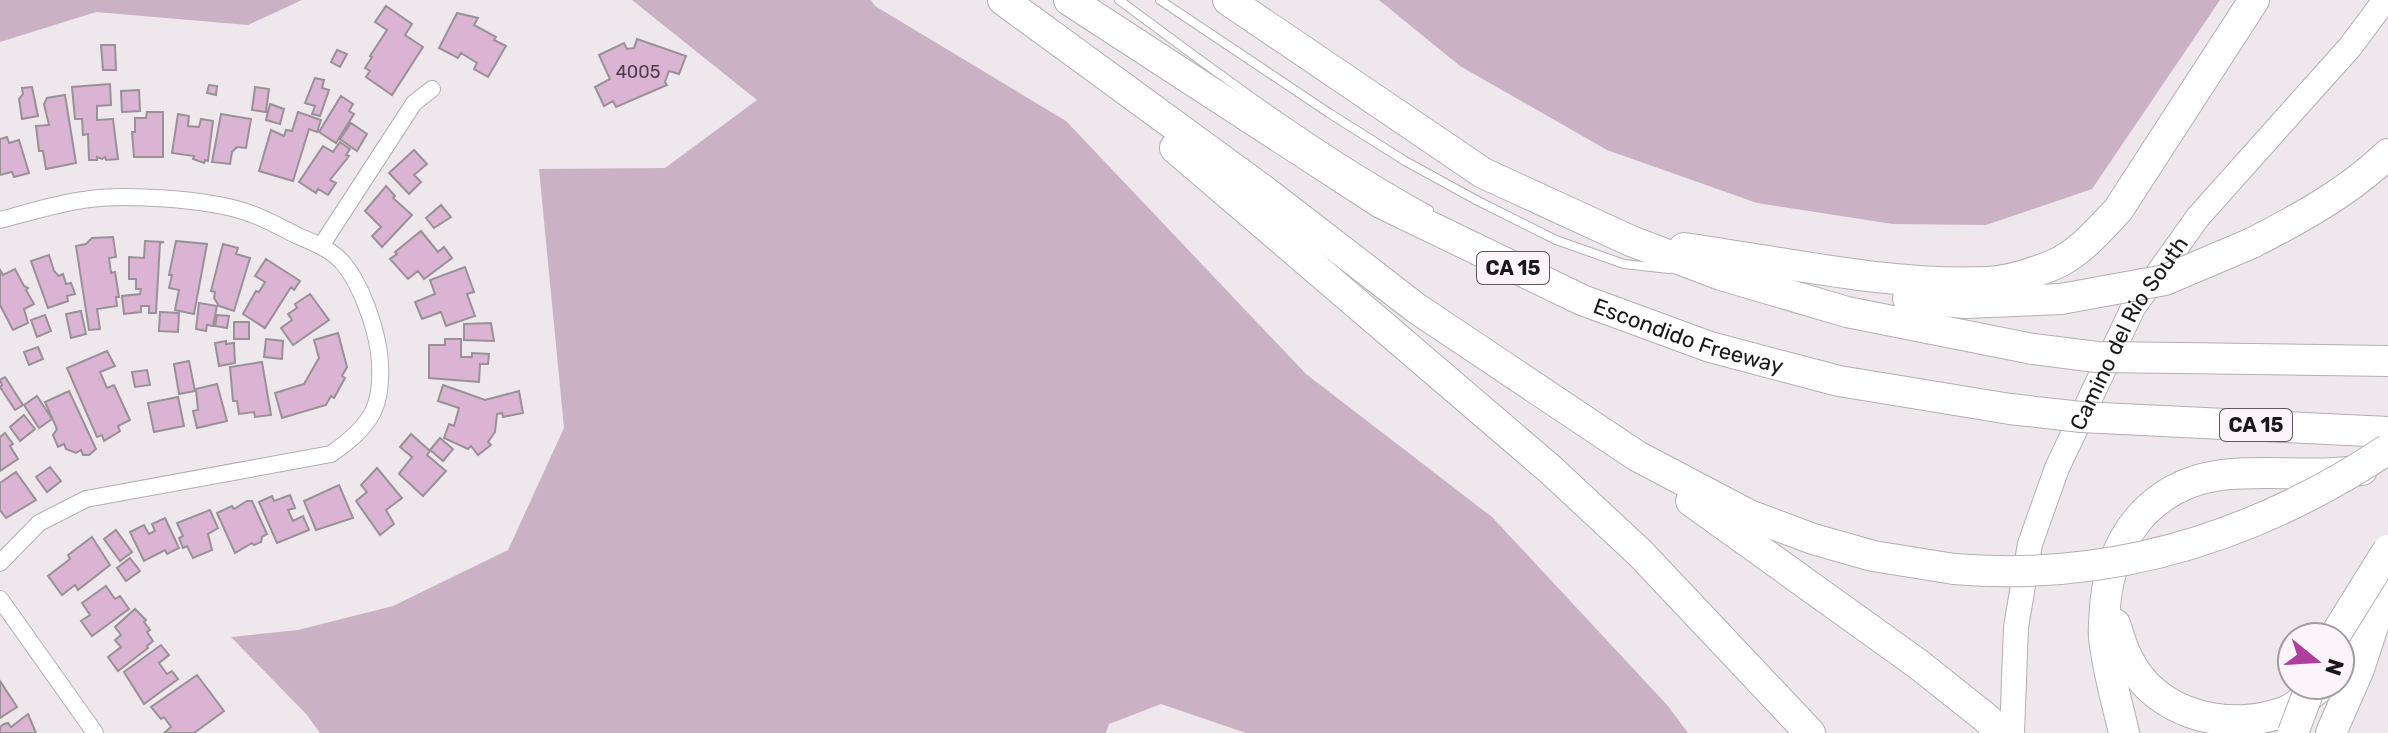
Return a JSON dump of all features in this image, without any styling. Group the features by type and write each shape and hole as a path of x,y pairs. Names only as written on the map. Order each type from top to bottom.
{"highway":[{"path":"1003,0 1267,193 1416,308 1637,456 1713,497 1802,535 1873,556 1954,569 2002,572 2067,570 2187,547 2244,528 2325,488 2382,437"},
{"name":"Escondido Freeway","path":"1069,0 1381,203 1472,244 1582,300 1710,347 1839,381 2010,409 2081,417 2382,437"},
{"path":"1228,0 1483,173 1631,241 1721,275 1847,312 2033,349 2097,357 2387,361"},
{"path":"1631,241 1917,280 1990,282 2024,275 2056,263 2093,237 2118,210 2254,0"},
{"path":"1091,66 1154,130 1551,470 1641,554 1810,733"},
{"path":"1770,260 1868,291 1914,299 1965,303 2061,299 2165,280 2252,243 2309,214 2368,173 2388,154"},
{"path":"1637,456 1700,509 1918,664 2001,733"},
{"path":"2124,733 2103,635 2113,563 2124,535 2136,521 2164,496 2218,476 2356,471 2388,466"},
{"path":"2354,621 2388,538"},
{"path":"2344,621 2388,550"},
{"path":"2331,733 2359,669 2388,580"},
{"path":"2106,597 2127,658 2138,675 2165,702 2190,716 2226,723 2259,722 2288,711 2301,701"},
{"path":"2293,733 2305,701"}],"street":[{"name":"Camino del Rio South","path":"2012,733 2016,627 2030,544 2057,468 2133,308 2198,217 2350,47 2385,0"},
{"path":"321,246 414,103 432,89"},
{"path":"0,220 85,199 165,198 245,211 321,246 343,263 367,306 378,343 382,376 378,402 370,420 354,438 331,454 86,499 39,523 0,563"},
{"path":"0,599 95,733"}],"lane":[{"path":"1119,0 1243,91 1386,186 1434,212"},
{"path":"1160,0 1405,161 1556,240 1624,264 1721,275"}],"shaded area":[{"path":"0,0 302,0 248,25 96,12 0,42"},
{"path":"632,0 871,0 875,6 1066,121 1306,374 1492,517 1668,706 1688,733 1246,733 1161,704 1109,724 1106,733 320,733 307,715 231,637 298,630 393,606 508,550 564,428 539,169 665,168 757,100"},
{"path":"1379,0 2220,0 2092,189 1986,225 1893,224 1757,203 1607,150 1460,66"}],"building":[{"path":"386,6 412,24 405,35 423,47 392,95 366,77 370,71 365,68 387,30 375,22"},
{"path":"457,13 478,18 474,25 506,46 488,77 474,69 477,63 461,53 458,58 439,48"},
{"path":"637,39 686,56 679,74 669,71 665,82 667,85 616,107 613,101 604,106 595,87 610,79 599,55 624,43 627,49 634,48"},
{"path":"101,45 115,45 116,70 103,70"},
{"path":"337,50 347,54 340,67 331,62"},
{"path":"315,78 324,80 322,88 329,90 320,116 312,114 315,106 305,103"},
{"path":"110,84 111,105 97,106 97,120 113,119 118,159 97,157 97,160 89,160 88,134 83,135 82,119 75,119 72,87"},
{"path":"209,85 217,86 216,95 207,93"},
{"path":"32,87 38,116 22,119 19,99 23,94 22,88"},
{"path":"255,87 269,89 266,112 252,110"},
{"path":"139,90 140,111 122,112 121,91"},
{"path":"65,95 76,163 46,169 43,151 39,151 36,126 49,125 44,104 47,98"},
{"path":"341,96 353,104 349,111 354,114 336,143 319,132"},
{"path":"270,104 284,109 280,124 266,120"},
{"path":"147,112 163,112 163,157 134,157 132,132 135,132 135,118 146,118"},
{"path":"298,112 321,120 317,132 309,129 293,181 259,171 271,130 284,136 286,130 292,131"},
{"path":"178,114 189,116 188,126 199,127 201,119 213,121 208,161 204,163 193,159 194,156 172,153"},
{"path":"221,114 251,119 246,148 237,147 232,152 230,164 212,162"},
{"path":"351,123 367,134 357,151 340,139"},
{"path":"7,137 9,143 19,140 29,173 14,177 12,172 0,175 0,139"},
{"path":"340,142 350,149 346,155 349,156 330,180 336,183 328,195 318,189 316,193 299,182 323,146 333,152"},
{"path":"414,150 427,164 414,175 421,182 409,194 389,173"},
{"path":"386,186 395,196 393,198 412,215 382,247 372,236 381,227 365,211"},
{"path":"441,205 451,217 434,228 426,218"},
{"path":"421,231 438,252 444,247 452,258 424,279 418,271 408,279 390,259"},
{"path":"113,237 116,257 109,258 111,273 115,272 119,297 116,297 117,306 97,309 100,329 89,330 76,246 86,244 92,238"},
{"path":"145,241 164,242 160,243 156,313 149,313 149,306 141,306 141,312 124,314 122,296 140,294 141,289 136,289 136,279 129,279 129,257 144,258"},
{"path":"176,241 207,244 194,314 175,310 179,290 169,288"},
{"path":"223,244 238,248 236,254 250,258 234,311 219,306 214,298 215,292 211,291"},
{"path":"49,255 54,271 59,276 63,274 66,284 71,283 75,294 67,296 68,301 48,308 31,261"},
{"path":"266,259 300,281 294,290 291,287 265,328 243,314 265,282 255,276"},
{"path":"465,267 474,292 467,294 475,316 446,326 441,312 422,319 415,302 435,294 430,280"},
{"path":"15,269 34,304 24,309 28,323 13,330 0,305 0,270 3,275"},
{"path":"310,294 329,320 293,345 281,328 292,320 288,314 297,308 295,304"},
{"path":"199,303 217,306 213,326 207,325 206,331 196,329"},
{"path":"81,311 86,334 71,338 66,314"},
{"path":"160,312 179,313 178,332 159,331"},
{"path":"45,315 51,331 37,337 31,320"},
{"path":"217,315 229,316 227,328 215,326"},
{"path":"234,322 249,322 249,339 234,339"},
{"path":"491,323 494,341 464,340 464,324"},
{"path":"338,333 347,367 342,376 345,378 334,398 331,396 326,405 282,418 275,393 304,384 319,358 314,340"},
{"path":"266,339 283,341 282,359 264,357"},
{"path":"445,339 461,339 461,357 472,357 472,353 489,354 488,364 480,364 479,382 429,378 429,345 445,345"},
{"path":"226,341 226,344 234,343 235,363 219,366 215,343"},
{"path":"38,347 43,359 29,365 24,352"},
{"path":"107,351 115,366 100,372 107,388 114,385 130,420 118,426 120,431 104,441 102,435 97,437 67,368"},
{"path":"189,361 195,391 179,394 174,364"},
{"path":"262,362 271,415 255,417 254,412 239,414 237,401 233,401 230,367"},
{"path":"147,370 150,385 135,387 132,372"},
{"path":"5,377 23,405 15,410 0,387 0,380"},
{"path":"217,384 227,421 197,428 193,411 198,410 196,389"},
{"path":"443,385 485,400 519,391 523,413 503,417 502,413 497,414 495,432 488,442 491,445 478,455 471,446 468,449 444,438 449,424 454,426 459,408 438,401"},
{"path":"69,391 96,449 89,455 83,455 81,450 76,453 66,449 64,444 58,447 53,435 57,429 45,402"},
{"path":"37,396 52,419 39,428 24,405"},
{"path":"178,397 184,426 154,432 148,403"},
{"path":"24,415 35,429 20,441 10,427"},
{"path":"5,433 18,459 0,471 0,437"},
{"path":"411,434 430,451 427,455 446,471 423,496 399,474 412,457 400,447"},
{"path":"440,438 453,449 443,461 430,450"},
{"path":"50,467 61,481 47,492 36,477"},
{"path":"377,468 402,498 386,510 394,524 380,535 356,501 367,492 361,485"},
{"path":"16,472 36,500 6,518 0,510 0,483"},
{"path":"339,485 353,518 316,530 304,501"},
{"path":"290,495 295,508 288,510 293,521 303,516 309,530 277,543 259,502 272,496 274,501"},
{"path":"252,501 267,534 261,542 252,543 235,553 217,513 232,506 234,509"},
{"path":"210,510 218,528 208,534 212,550 193,558 187,546 183,548 179,538 183,536 177,523"},
{"path":"165,518 179,548 167,554 165,550 144,561 130,532 144,525 149,534 155,531 152,524"},
{"path":"116,530 132,552 120,561 104,539"},
{"path":"92,537 110,565 78,590 75,585 62,595 48,576 70,559 68,555"},
{"path":"130,558 140,571 126,581 117,568"},
{"path":"106,586 115,599 120,596 129,609 92,636 81,621 90,615 82,603"},
{"path":"135,609 146,620 144,622 150,630 147,632 153,641 118,671 108,657 121,647 115,640 121,635 115,627"},
{"path":"161,645 169,655 159,663 167,674 172,671 178,679 144,704 124,672"},
{"path":"197,675 224,711 194,733 164,733 171,727 151,707"},
{"path":"0,681 17,707 0,718"},
{"path":"28,714 36,733 0,733 0,727 4,724 8,723 11,727"}]}
